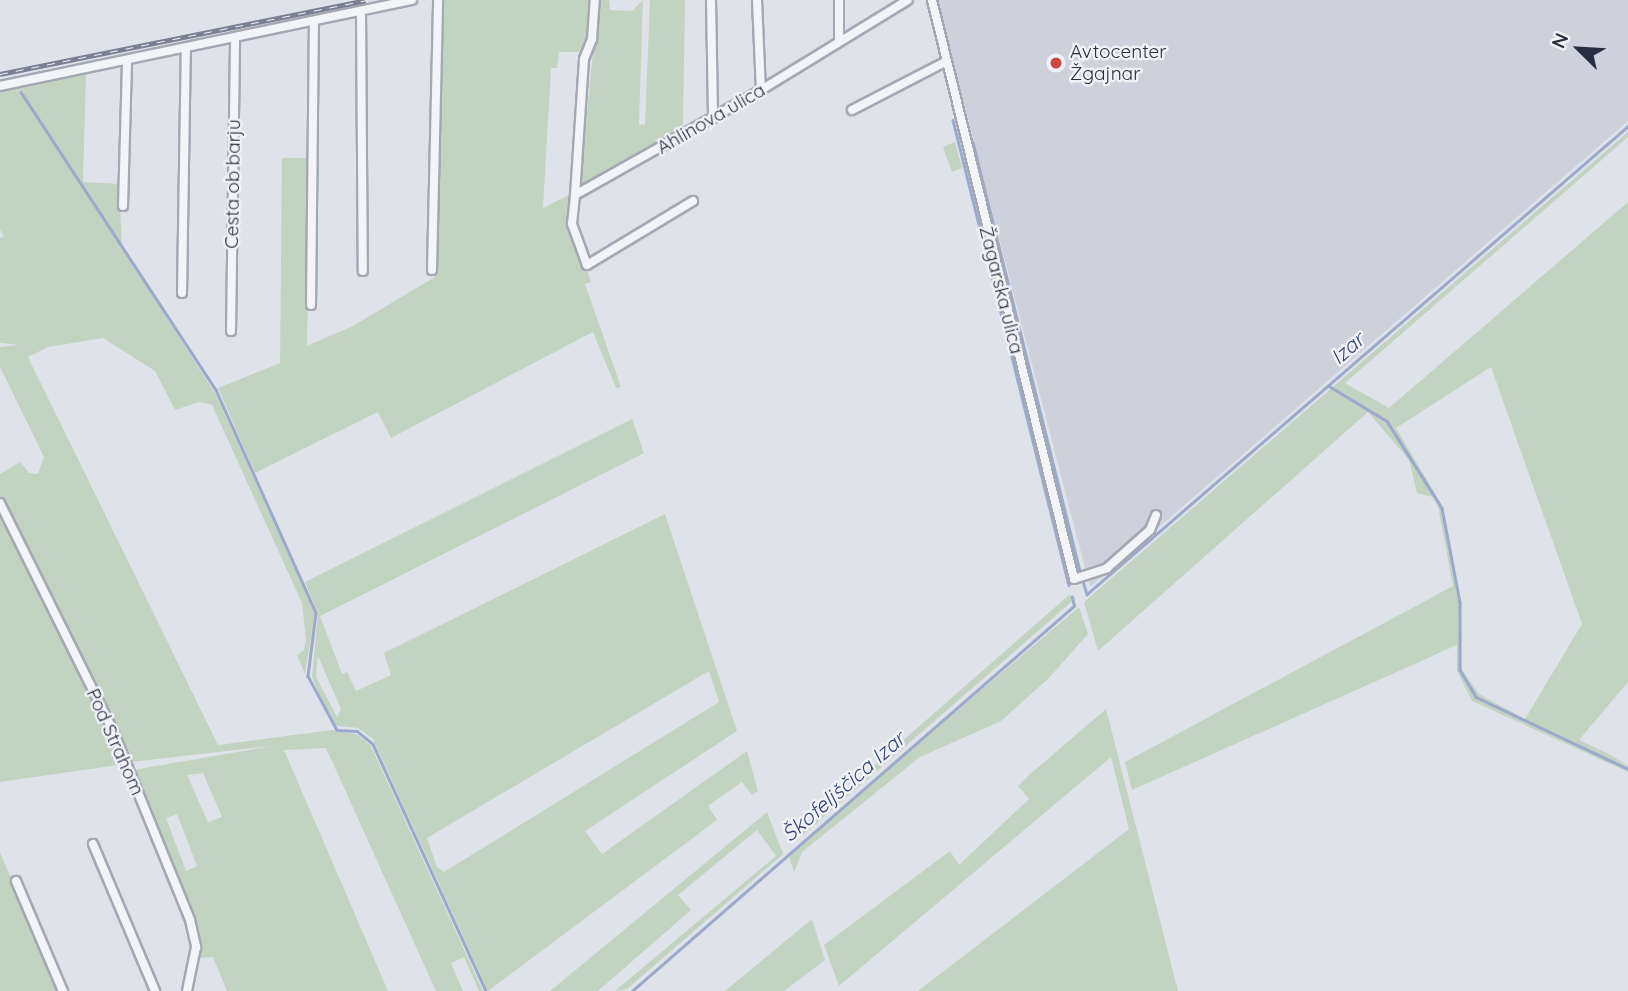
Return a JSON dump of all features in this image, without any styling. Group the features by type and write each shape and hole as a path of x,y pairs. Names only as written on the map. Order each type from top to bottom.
{"street":[{"path":"0,86 314,23 412,0"},
{"path":"432,271 438,0"},
{"path":"595,0 592,39 584,59 572,224 587,265 692,201"},
{"path":"711,0 713,118"},
{"path":"757,0 761,90"},
{"path":"839,0 839,41"},
{"name":"Ahlinova ulica","path":"575,195 761,90 908,0"},
{"name":"Žagarska ulica","path":"932,0 945,62 1074,579 1107,568 1150,530 1156,515"},
{"path":"361,13 363,271"},
{"path":"311,305 314,23"},
{"name":"Cesta ob barju","path":"232,331 235,38"},
{"path":"182,293 186,48"},
{"path":"122,206 127,62"},
{"path":"852,110 945,62"},
{"name":"Pod Strahom","path":"0,503 113,732 190,920 197,947 187,991"},
{"path":"93,844 155,991"},
{"path":"16,881 63,991"}],"shaded area":[{"path":"937,0 1628,0 1628,121 1090,587"}],"green space":[{"path":"441,0 591,0 588,39 580,52 559,52 557,68 551,68 543,208 571,194 569,218 591,282 585,284 621,387 616,388 593,332 391,438 378,412 255,473 218,388 280,363 282,158 311,158 307,346 353,326 435,277"},
{"path":"598,0 609,0 610,10 632,11 643,0 639,125 645,124 650,0 685,0 683,126 588,188 580,188"},
{"path":"86,72 83,182 119,184 122,248 216,395 315,613 305,674 297,655 304,650 306,640 302,603 212,405 199,402 175,410 155,371 103,338 48,347 28,357 218,745 332,730 356,734 371,746 483,991 479,991 464,957 451,963 463,991 436,991 326,748 284,750 388,991 227,991 213,957 198,958 195,919 133,770 272,746 130,762 0,495 0,474 20,462 29,473 38,474 44,457 0,367 0,347 19,345 0,343 0,238 4,236 0,230 0,92","holes":["203,773 222,817 208,822 187,775","177,814 197,866 186,871 166,818"]},
{"path":"1628,132 1628,137 1345,383 1389,408 1628,202 1628,682 1579,740 1628,766 1628,772 1472,701 1457,671 1457,645 1132,790 1125,762 1453,586 1438,506 1433,497 1417,493 1409,460 1368,412 1098,651 1084,602","holes":["1491,367 1582,624 1525,719 1479,694 1462,670 1461,607 1443,507 1396,428"]},
{"path":"955,142 962,168 952,172 943,147"},
{"path":"632,419 644,453 320,616 342,674 347,672 356,691 391,675 384,653 665,514 737,731 585,831 602,854 747,751 758,791 752,795 742,782 708,806 717,820 488,991 373,739 358,728 337,726 327,713 312,677 318,613 305,582","holes":["318,656 341,709 337,717 316,677","709,671 719,702 444,872 437,867 427,838"]},
{"path":"0,509 121,758 118,765 0,782"},
{"path":"1069,595 1076,598 802,836 803,828"},
{"path":"1079,607 1088,634 1048,679 1001,721 920,757 802,852 794,873 789,856 800,844"},
{"path":"1106,709 1178,991 918,991 1129,829 1111,757 839,986 824,945 950,851 959,865 1029,799 1018,786"},
{"path":"767,812 783,854 627,989 615,991 776,856 757,830 678,895 691,910 598,991 550,991"},
{"path":"0,852 18,896 60,991 0,991"},
{"path":"812,919 825,960 784,991 725,991"}],"waterway":[{"path":"21,92 216,390 316,613 308,676 337,730 357,731 373,744 486,991"},
{"path":"953,120 1069,585"},
{"name":"Izar","path":"1083,581 1087,594 1628,126"},
{"path":"973,142 1080,570"},
{"path":"1329,386 1387,421 1442,508 1460,602 1460,670 1476,697 1628,769"},
{"name":"Škofeljščica Izar","path":"632,991 1074,606 1072,597"}],"railway":[{"path":"0,74 366,0"}],"place":[{"name":"Avtocenter Žgajnar","path":"1056,63"}]}
